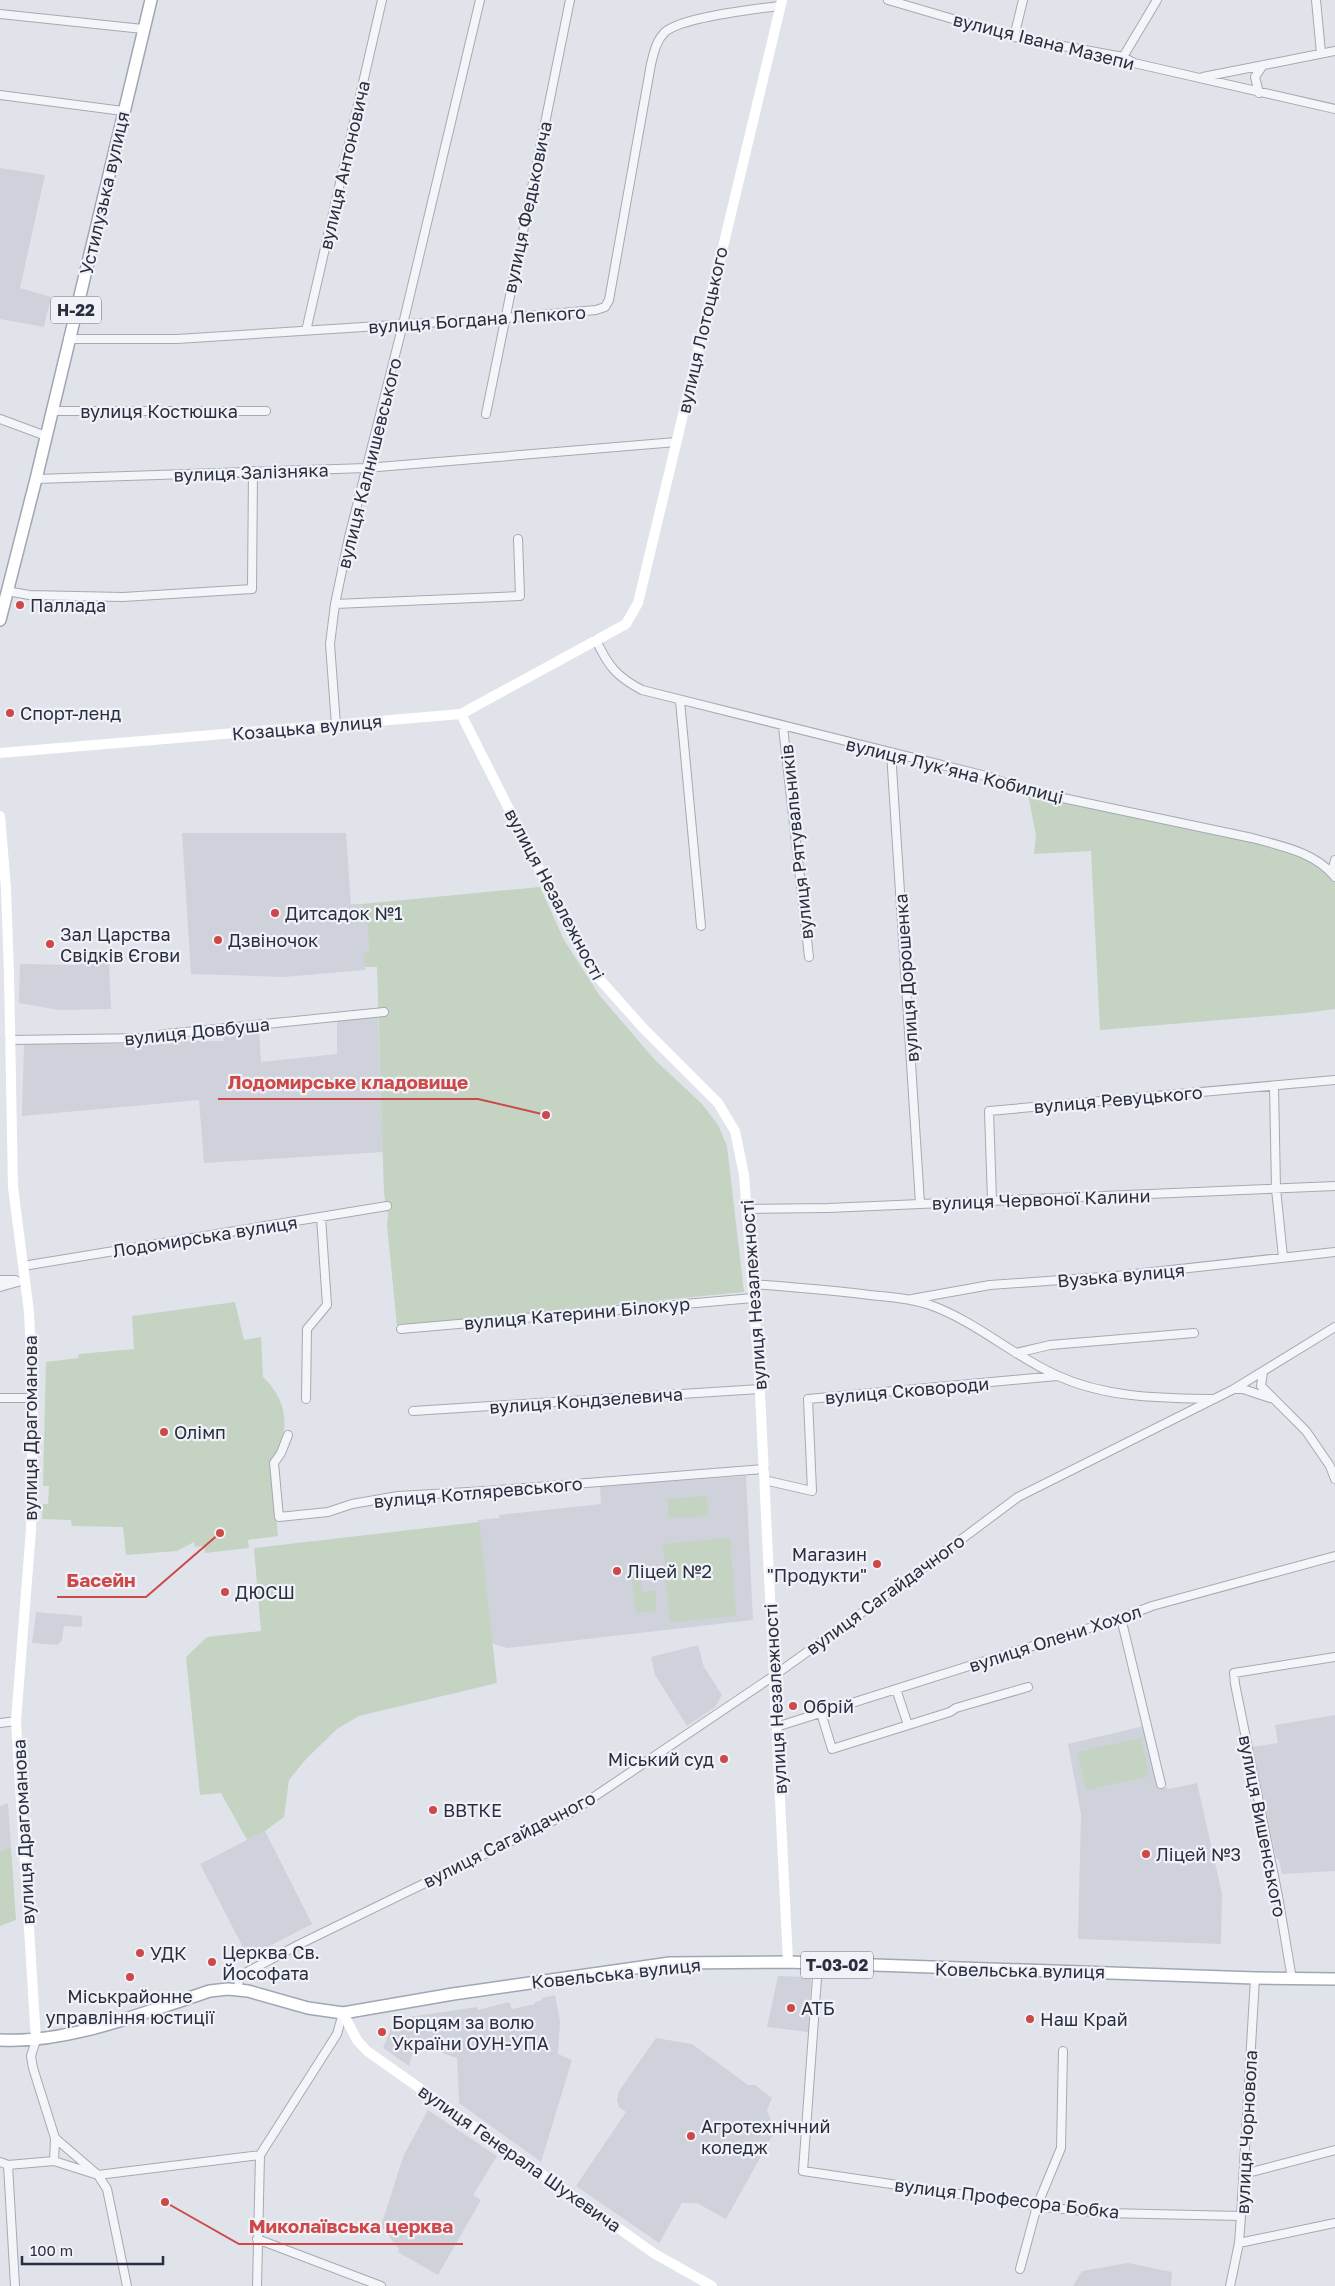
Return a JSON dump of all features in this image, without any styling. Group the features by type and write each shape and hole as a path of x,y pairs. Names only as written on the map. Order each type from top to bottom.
{"main road":[{"name":"Устилузька вулиця","path":"0,620 36,479 150,0"},
{"name":"Ковельська вулиця","path":"0,2040 36,2040 68,2035 210,1991 248,1991 308,2008 343,2014 453,1994 670,1964 788,1962 1335,1979"}],"street":[{"name":"вулиця Антоновича","path":"306,331 382,0"},
{"name":"вулиця Калнишевського","path":"336,724 330,644 335,604 366,468 403,324 480,0"},
{"name":"вулиця Федьковича","path":"486,414 570,0"},
{"name":"вулиця Івана Мазепи","path":"888,0 1014,37 1123,57 1134,63 1202,77 1259,93 1335,109"},
{"path":"921,9 924,0"},
{"path":"1014,37 1023,0"},
{"path":"1123,57 1157,0"},
{"path":"1316,0 1321,53"},
{"name":"вулиця Богдана Лепкого","path":"68,339 176,339 504,318 596,310 604,307 609,300 651,64 657,42 666,31 689,22 780,3"},
{"name":"вулиця Лотоцького","path":"596,640 626,624 638,604 780,3"},
{"path":"0,14 143,29"},
{"name":"вулиця Івана Мазепи","path":"1202,77 1335,51"},
{"path":"1259,93 1255,77 1263,64"},
{"path":"0,95 123,111"},
{"name":"вулиця Костюшка","path":"51,411 266,411"},
{"path":"0,419 46,436"},
{"name":"вулиця Залізняка","path":"36,479 366,468 676,442"},
{"path":"7,592 29,596 123,597 252,589 253,471"},
{"path":"335,604 520,596 518,539"},
{"name":"вулиця Лукʼяна Кобилиці","path":"596,640 613,670 624,681 642,690 783,727 990,777 1020,789 1252,838 1288,848 1319,861 1333,874"},
{"name":"Козацька вулиця","path":"0,753 461,714 596,640"},
{"path":"680,701 702,926"},
{"name":"вулиця Незалежності","path":"461,714 573,936 595,974 643,1028 718,1104 735,1131 744,1176 760,1388 788,1962"},
{"name":"вулиця Рятувальників","path":"783,727 809,957"},
{"name":"вулиця Дорошенка","path":"892,752 920,1203"},
{"name":"вулиця Драгоманова","path":"0,816 6,888 13,1188 29,1312 33,1398 31,1529 16,1721 36,2040"},
{"path":"1333,874 1335,860"},
{"name":"вулиця Довбуша","path":"10,1040 148,1038 166,1034 384,1012"},
{"name":"вулиця Ревуцького","path":"992,1200 990,1111 1335,1080"},
{"path":"1274,1086 1276,1189 1283,1257"},
{"name":"вулиця Червоної Калини","path":"747,1209 828,1208 1335,1186"},
{"name":"Лодомирська вулиця","path":"23,1266 387,1206"},
{"path":"306,1399 307,1329 327,1305 321,1217"},
{"name":"Вузька вулиця","path":"908,1300 990,1284 1116,1276 1335,1252"},
{"path":"0,1280 24,1280"},
{"path":"0,1287 24,1280"},
{"path":"752,1284 812,1288 928,1304 954,1315 1057,1376 1105,1391 1133,1396 1213,1399"},
{"name":"вулиця Катерини Білокур","path":"401,1329 753,1298"},
{"name":"вулиця Сагайдачного","path":"238,1990 239,1979 249,1971 302,1943 573,1811 775,1675 1018,1497 1234,1389 1335,1327"},
{"path":"1016,1353 1050,1345 1194,1333"},
{"path":"1262,1372 1261,1386 1306,1431 1330,1466 1335,1479"},
{"name":"вулиця Сковороди","path":"764,1474 812,1491 808,1399 1057,1376"},
{"name":"вулиця Кондзелевича","path":"413,1411 760,1388"},
{"path":"1234,1389 1242,1389 1272,1399"},
{"path":"0,1398 33,1398"},
{"name":"вулиця Котляревського","path":"288,1435 281,1453 274,1463 279,1517 328,1512 352,1504 398,1496 764,1474"},
{"name":"вулиця Олени Хохол","path":"776,1727 1121,1618 1152,1606 1335,1556"},
{"path":"1121,1618 1160,1784"},
{"name":"вулиця Вишенського","path":"1292,1979 1278,1896 1234,1673 1335,1657"},
{"path":"821,1713 832,1749 956,1708 1028,1687"},
{"path":"896,1689 908,1725"},
{"path":"0,1723 16,1721"},
{"name":"вулиця Професора Бобка","path":"818,1964 803,2171 1037,2206 1105,2212 1242,2216"},
{"name":"вулиця Чорновола","path":"1230,2286 1239,2243 1242,2216 1255,1978"},
{"path":"257,2286 260,2155 337,2034 343,2014"},
{"name":"вулиця Генерала Шухевича","path":"343,2014 357,2040 367,2050 656,2254 712,2286"},
{"path":"36,2040 31,2056 55,2138 54,2161"},
{"path":"1020,2269 1037,2206 1061,2148 1063,2051"},
{"path":"55,2138 98,2175 107,2189 127,2286"},
{"path":"1244,2174 1335,2150"},
{"path":"0,2162 8,2166 54,2161 98,2175 260,2155"},
{"path":"8,2166 15,2286"},
{"path":"1239,2243 1335,2223"},
{"path":"257,2239 381,2286"}],"shaded area":[{"path":"0,168 45,175 20,288 51,297 44,327 0,319"},
{"name":"Дитсадок №1","path":"182,833 346,833 351,904 362,904 363,922 367,922 369,953 365,953 365,970 283,977 191,974"},
{"path":"76,954 96,954 96,960 109,960 111,1009 59,1010 19,1003 20,964 76,965"},
{"path":"378,1017 383,1152 204,1163 199,1100 22,1116 24,1044 170,1044 170,1041 223,1041 224,1034 259,1030 261,1062 337,1054 337,1021"},
{"name":"Ліцей №2","path":"746,1476 753,1620 507,1648 494,1644 492,1641 478,1520 499,1518 499,1515 601,1504 600,1486"},
{"path":"36,1612 82,1616 82,1627 64,1626 62,1640 57,1645 32,1643"},
{"path":"698,1645 704,1667 722,1695 715,1707 687,1726 655,1675 651,1657"},
{"path":"1335,1715 1335,1871 1282,1874 1279,1860 1276,1858 1253,1747 1278,1743 1275,1725"},
{"name":"Ліцей №3","path":"1144,1726 1157,1784 1169,1789 1197,1783 1222,1894 1221,1944 1078,1939 1081,1814 1068,1744"},
{"path":"8,1803 11,1847 0,1851 0,1806"},
{"path":"265,1831 312,1924 248,1957 200,1864"},
{"path":"778,1976 808,1977 811,1980 808,2032 767,2027"},
{"path":"555,1995 560,2021 558,2054 572,2060 541,2162 459,2103 457,2058 442,2053 437,2046 413,2051 409,2066 383,2048 395,2019 477,2007 478,2010 509,2002 512,2009 535,2004 535,2002 542,2000 542,1998"},
{"name":"Агротехнічний коледж","path":"656,2038 692,2044 748,2085 755,2085 772,2098 767,2110 775,2131 726,2219 697,2203 682,2203 659,2243 576,2186 626,2112 619,2107 617,2100 619,2091"},
{"path":"428,2110 497,2156 473,2195 481,2200 438,2275 398,2252 399,2249 381,2226 403,2157"},
{"path":"1128,2263 1172,2272 1171,2286 1073,2286 1082,2271"}],"green space":[{"path":"1028,794 1211,831 1278,848 1302,856 1318,866 1335,879 1335,1009 1100,1030 1091,851 1034,854 1036,836"},
{"path":"540,887 564,940 600,996 655,1060 702,1104 718,1125 727,1146 744,1292 397,1326 387,1225 388,1214 384,1194 377,967 365,967 364,953 369,952 367,922 363,922 362,904"},
{"name":"Олімп","path":"235,1302 244,1340 261,1337 263,1377 272,1386 282,1407 284,1429 282,1440 271,1462 278,1536 248,1540 249,1548 205,1553 204,1546 195,1547 194,1542 177,1551 126,1555 123,1527 72,1526 71,1520 42,1519 43,1504 48,1504 49,1486 43,1486 46,1362 78,1358 79,1354 134,1349 132,1316"},
{"path":"707,1496 708,1516 669,1518 667,1499"},
{"path":"479,1522 497,1683 359,1716 337,1729 306,1759 289,1780 284,1817 265,1831 247,1840 221,1793 200,1795 186,1657 207,1637 261,1631 254,1548"},
{"path":"730,1538 736,1616 670,1622 663,1544"},
{"path":"641,1572 642,1592 656,1591 656,1611 636,1613 631,1573"},
{"path":"1141,1738 1149,1776 1086,1790 1077,1752"},
{"path":"11,1847 16,1920 0,1926 0,1851"}],"place":[{"name":"Паллада","path":"20,605"},
{"name":"Спорт-ленд","path":"10,713"},
{"name":"Дитсадок №1","path":"275,913"},
{"name":"Дзвіночок","path":"218,940"},
{"name":"Зал Царства Свідків Єгови","path":"50,944"},
{"name":"Лодомирське кладовище","path":"546,1115"},
{"name":"Олімп","path":"164,1432"},
{"name":"Басейн","path":"220,1533"},
{"name":"Магазин \"Продукти\"","path":"877,1564"},
{"name":"Ліцей №2","path":"617,1571"},
{"name":"ДЮСШ","path":"225,1592"},
{"name":"Обрій","path":"793,1706"},
{"name":"Міський суд","path":"724,1759"},
{"name":"ВВТКЕ","path":"433,1810"},
{"name":"Ліцей №3","path":"1146,1854"},
{"name":"УДК","path":"140,1953"},
{"name":"Церква Св. Йософата","path":"212,1962"},
{"name":"Міськрайонне управління юстиції","path":"130,1977"},
{"name":"АТБ","path":"791,2008"},
{"name":"Наш Край","path":"1030,2019"},
{"name":"Борцям за волю України ОУН-УПА","path":"382,2032"},
{"name":"Агротехнічний коледж","path":"691,2136"},
{"name":"Миколаївська церква","path":"165,2202"}]}
